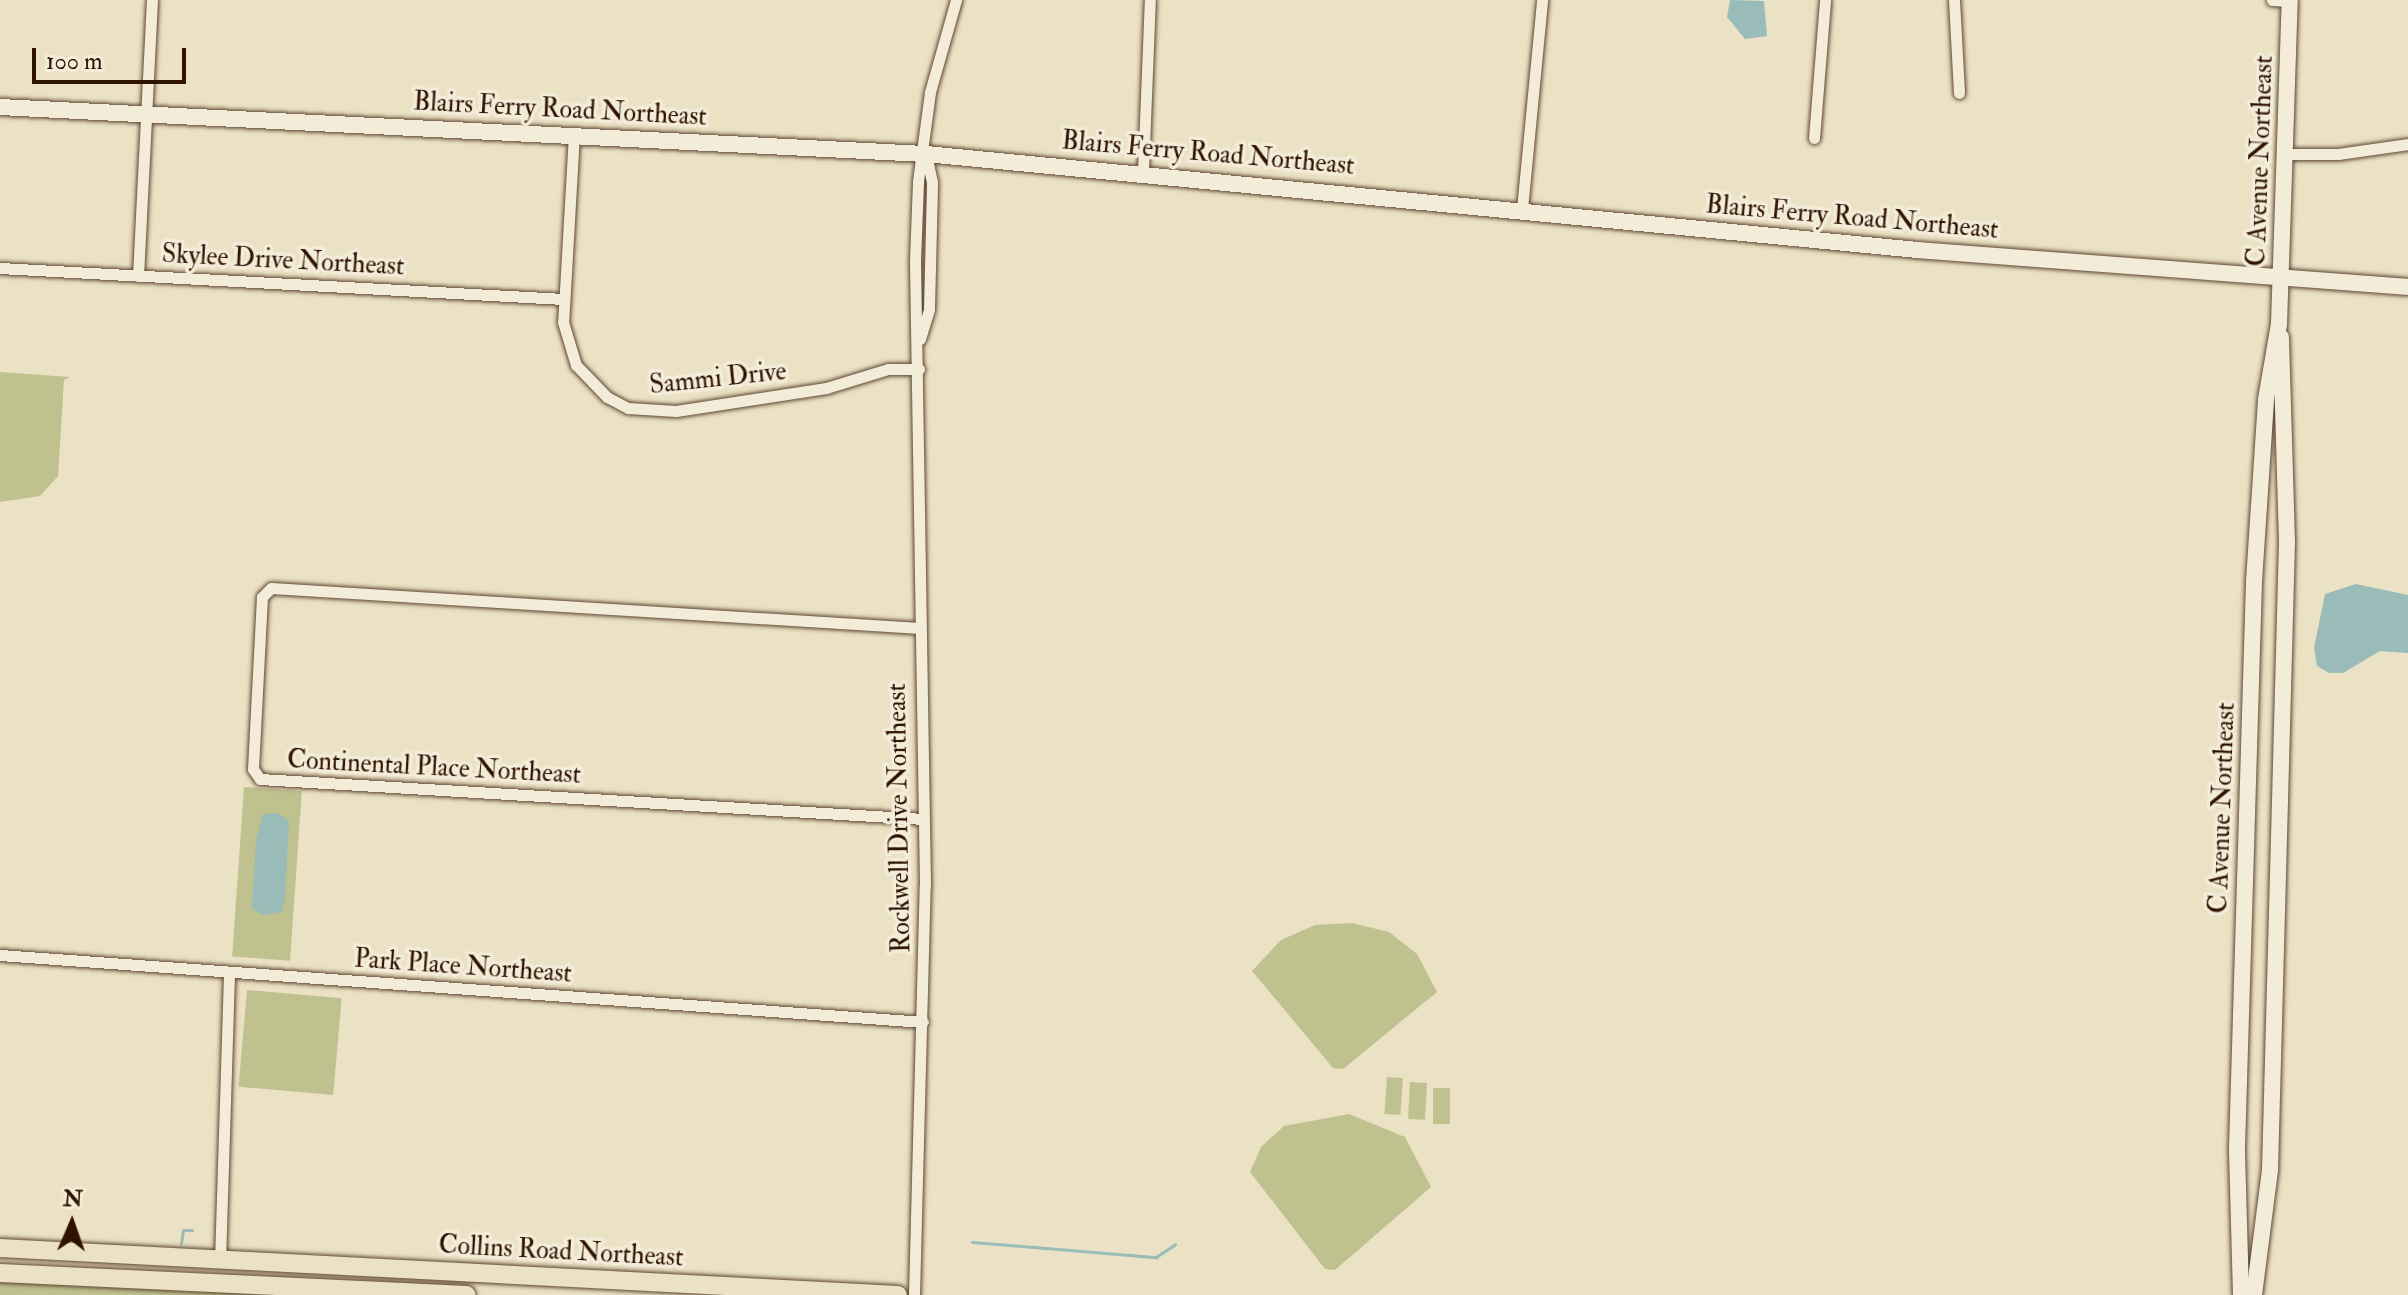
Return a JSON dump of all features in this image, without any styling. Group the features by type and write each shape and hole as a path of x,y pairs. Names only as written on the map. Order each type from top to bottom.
{"highway":[{"name":"Collins Road Northeast","path":"0,1248 898,1295"},
{"name":"Collins Road Northeast","path":"41,1274 79,1267 210,1272 220,1261"},
{"name":"Collins Road Northeast","path":"0,1273 466,1295"}],"main road":[{"name":"C Avenue Northeast","path":"2254,1295 2270,1170 2287,437 2279,324 2290,0"},
{"name":"Blairs Ferry Road Northeast","path":"0,107 926,154 1143,171 1918,250 2281,275 2408,287"},
{"name":"C Avenue Northeast","path":"2241,1295 2237,1136 2253,595 2266,399 2279,324"}],"street":[{"path":"138,276 152,0"},
{"name":"Rockwell Drive Northeast","path":"914,1295 923,1022 919,369 920,339 929,309 932,182 926,154 930,92 956,0"},
{"path":"1143,171 1150,0"},
{"path":"1522,209 1542,0"},
{"path":"1814,138 1825,0"},
{"path":"1954,0 1959,93"},
{"path":"2272,0 2290,0"},
{"name":"Sammi Drive","path":"574,134 563,299 567,345 590,383 628,408 651,412 826,388 888,369 919,369"},
{"path":"2286,154 2338,154 2408,144"},
{"name":"Skylee Drive Northeast","path":"0,268 563,299"},
{"name":"Continental Place Northeast","path":"920,628 271,588 262,597 253,769 260,779 923,819"},
{"name":"Park Place Northeast","path":"0,955 923,1022"},
{"path":"220,1261 229,972"}],"green space":[{"path":"0,372 70,377 64,380 58,476 40,496 0,502"},
{"path":"244,787 302,791 290,961 232,957"},
{"path":"1352,923 1389,932 1417,954 1437,992 1343,1069 1333,1068 1252,971 1281,940 1315,925"},
{"path":"247,990 342,998 333,1095 239,1087"},
{"path":"1387,1077 1403,1078 1400,1115 1384,1114"},
{"path":"1410,1082 1427,1083 1425,1120 1408,1119"},
{"path":"1433,1088 1450,1088 1450,1124 1433,1124"},
{"path":"1349,1114 1405,1137 1431,1187 1335,1270 1325,1269 1250,1172 1261,1147 1284,1126"},
{"path":"0,1273 466,1295 0,1295"}],"water":[{"path":"1730,0 1764,1 1767,36 1745,39 1727,17"},
{"path":"2356,584 2408,595 2408,653 2380,651 2343,673 2329,673 2317,666 2314,648 2325,594"},
{"path":"278,813 289,821 285,899 281,912 263,915 252,909 256,839 263,814"}],"waterway":[{"path":"181,1243 183,1230 192,1230"},
{"path":"972,1242 1156,1257 1175,1244"}]}
